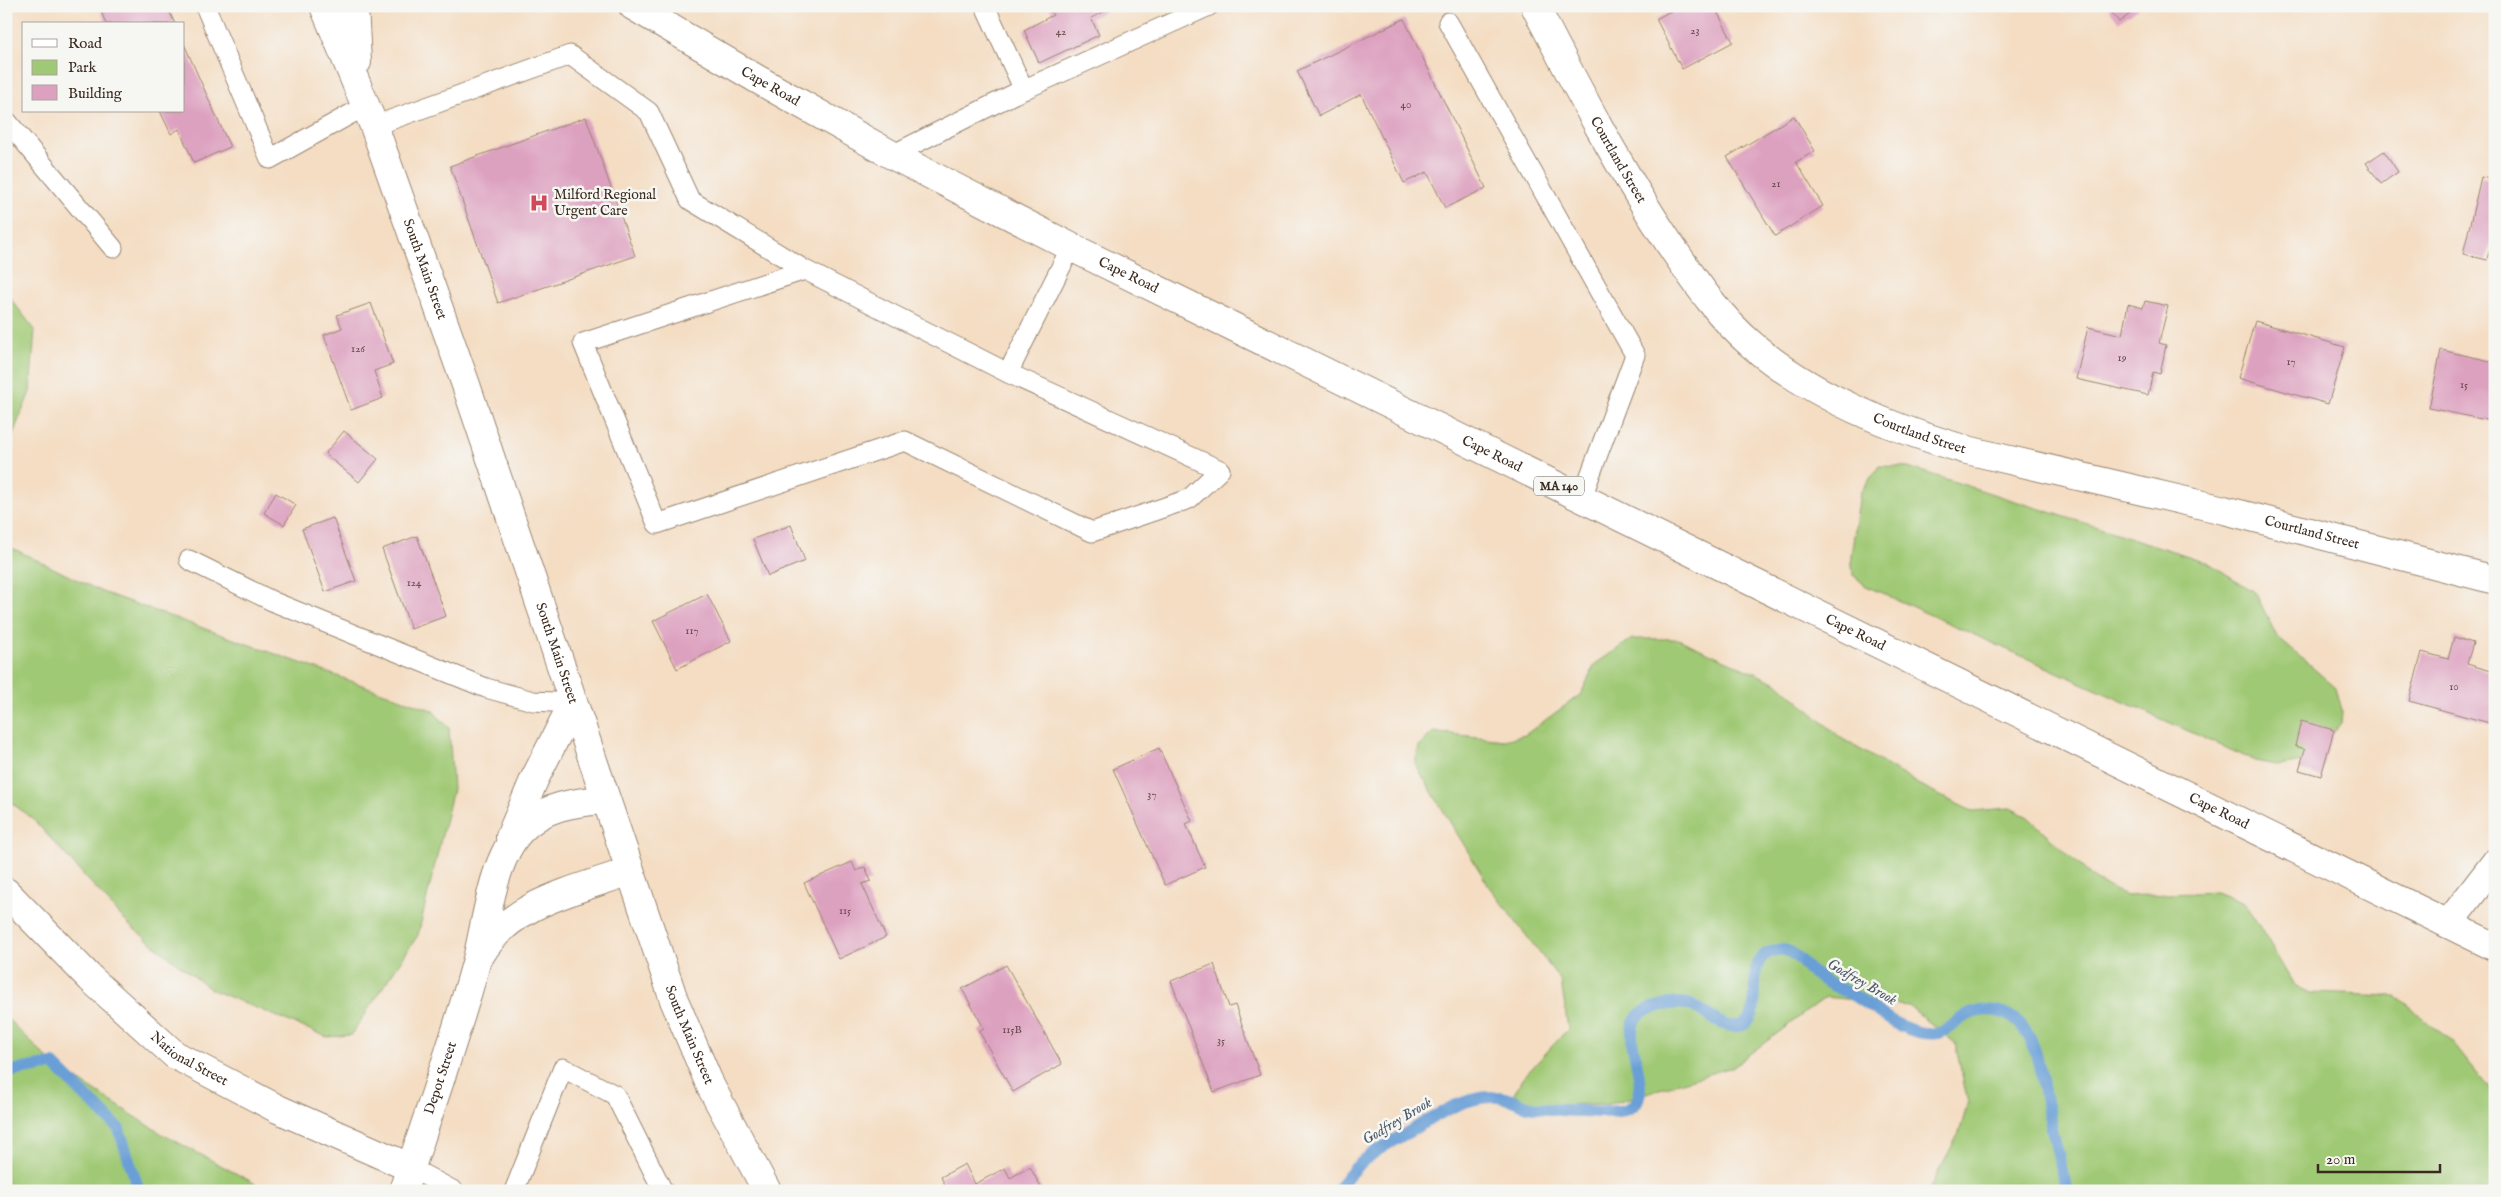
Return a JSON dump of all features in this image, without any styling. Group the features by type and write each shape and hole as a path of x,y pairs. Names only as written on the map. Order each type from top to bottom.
{"main road":[{"name":"South Main Street","path":"324,6 371,116 466,385 674,1000 722,1108 767,1191"},
{"name":"South Main Street","path":"354,6 356,52 371,116"},
{"name":"Cape Road","path":"633,6 757,80 892,154 1071,247 2495,947"},
{"name":"Courtland Street","path":"1535,6 1624,171 1697,284 1750,344 1804,382 1892,425 1967,450 2224,510 2495,580"},
{"path":"505,854 523,803 573,703"},
{"name":"Depot Street","path":"407,1179 476,964 505,854 519,832 541,814 569,804 606,800"},
{"path":"2448,924 2495,864"},
{"name":"Depot Street","path":"476,964 492,938 523,912 550,900 630,871"},
{"name":"National Street","path":"6,892 91,979 175,1055 407,1179"}],"lane":[{"path":"206,6 270,159 371,116 570,55 649,112 690,200 805,270 1008,373 1220,470 1189,500 1092,532 905,441 657,524 583,343 805,270"},
{"path":"985,6 1024,90"},
{"path":"892,154 1024,90 1208,6"},
{"path":"1448,22 1634,355 1582,497"},
{"path":"9,129 113,248"},
{"path":"1008,373 1071,247"},
{"path":"189,560 282,606 486,688 533,701 573,703"},
{"path":"514,1191 563,1068 614,1095 663,1191"},
{"path":"407,1179 454,1191"}],"green space":[{"path":"6,293 35,330 30,392 6,451"},
{"path":"1879,466 1908,467 2207,562 2255,592 2277,637 2336,688 2342,710 2341,724 2310,760 2281,766 2255,761 1866,586 1853,575 1851,556 1860,493"},
{"path":"6,545 102,592 432,710 449,728 453,789 418,935 351,1035 327,1037 210,989 129,925 32,818 6,799"},
{"path":"1632,639 1678,639 1779,684 1841,738 1928,790 1972,811 2010,808 2028,817 2098,882 2126,896 2216,892 2246,904 2294,985 2310,993 2396,996 2451,1041 2495,1096 2495,1191 1928,1191 1959,1133 1968,1103 1955,1043 1909,1006 1826,997 1732,1067 1610,1104 1533,1105 1514,1094 1522,1079 1568,1029 1561,981 1490,888 1415,764 1419,746 1433,732 1504,740 1525,735 1581,694 1595,664"},
{"path":"6,1017 53,1064 162,1134 269,1191 6,1191"}],"building":[{"path":"99,6 167,6 174,22 105,22"},
{"path":"1049,6 1116,6 1091,18 1099,35 1039,63 1024,30 1053,15"},
{"path":"1675,6 1714,6 1733,42 1682,69 1656,19 1676,8"},
{"path":"2107,6 2141,6 2119,22"},
{"path":"1404,19 1486,188 1445,208 1427,172 1404,183 1361,94 1319,116 1297,71"},
{"path":"185,46 230,147 194,163 179,129 171,134 160,112 185,112"},
{"path":"1794,116 1815,151 1796,162 1823,206 1775,236 1727,157"},
{"path":"586,117 635,256 498,303 450,166"},
{"path":"2384,151 2398,172 2381,184 2366,163"},
{"path":"2481,177 2495,180 2495,227 2487,260 2463,254"},
{"path":"2145,301 2168,306 2159,343 2166,345 2160,374 2153,372 2148,395 2076,379 2088,327 2122,335 2128,304 2143,308"},
{"path":"371,303 393,364 374,371 383,398 351,410 324,335 342,328 337,315"},
{"path":"2255,321 2345,347 2328,404 2238,378"},
{"path":"2441,350 2495,362 2495,422 2429,408"},
{"path":"344,431 378,459 359,482 325,454"},
{"path":"276,493 296,505 284,525 264,513"},
{"path":"333,518 356,581 325,592 302,529"},
{"path":"791,525 805,561 768,576 753,539"},
{"path":"417,536 446,616 411,629 382,549"},
{"path":"707,594 731,641 677,669 653,621"},
{"path":"2454,637 2473,643 2467,664 2495,672 2493,724 2409,701 2422,652 2448,659"},
{"path":"2301,721 2334,730 2321,776 2299,770 2305,749 2295,746"},
{"path":"1159,748 1192,821 1186,824 1205,867 1165,885 1113,769"},
{"path":"852,862 856,871 865,867 871,881 862,884 886,937 839,959 804,883"},
{"path":"1214,964 1229,1007 1235,1005 1260,1075 1214,1092 1171,981"},
{"path":"1006,965 1062,1064 1013,1092 979,1031 984,1028 962,989"},
{"path":"965,1164 975,1184 1005,1168 1010,1178 1030,1167 1043,1191 948,1191 941,1177"}],"waterway":[{"name":"Godfrey Brook","path":"1337,1191 1355,1168 1378,1150 1461,1103 1485,1097 1501,1097 1528,1106 1562,1110 1593,1112 1625,1110 1635,1104 1639,1095 1640,1084 1632,1032 1634,1022 1638,1016 1653,1008 1680,1003 1689,1004 1725,1025 1737,1026 1747,1022 1752,1015 1754,1005 1756,969 1760,959 1775,950 1792,953 1822,980 1851,994 1894,1022 1914,1031 1938,1033 1946,1030 1966,1016 1987,1010 2001,1012 2014,1019 2026,1032 2035,1052 2067,1191"},
{"name":"Godfrey Brook","path":"6,1072 53,1064 119,1129 139,1191"}],"place":[{"name":"Milford Regional Urgent Care","path":"539,203"}]}
